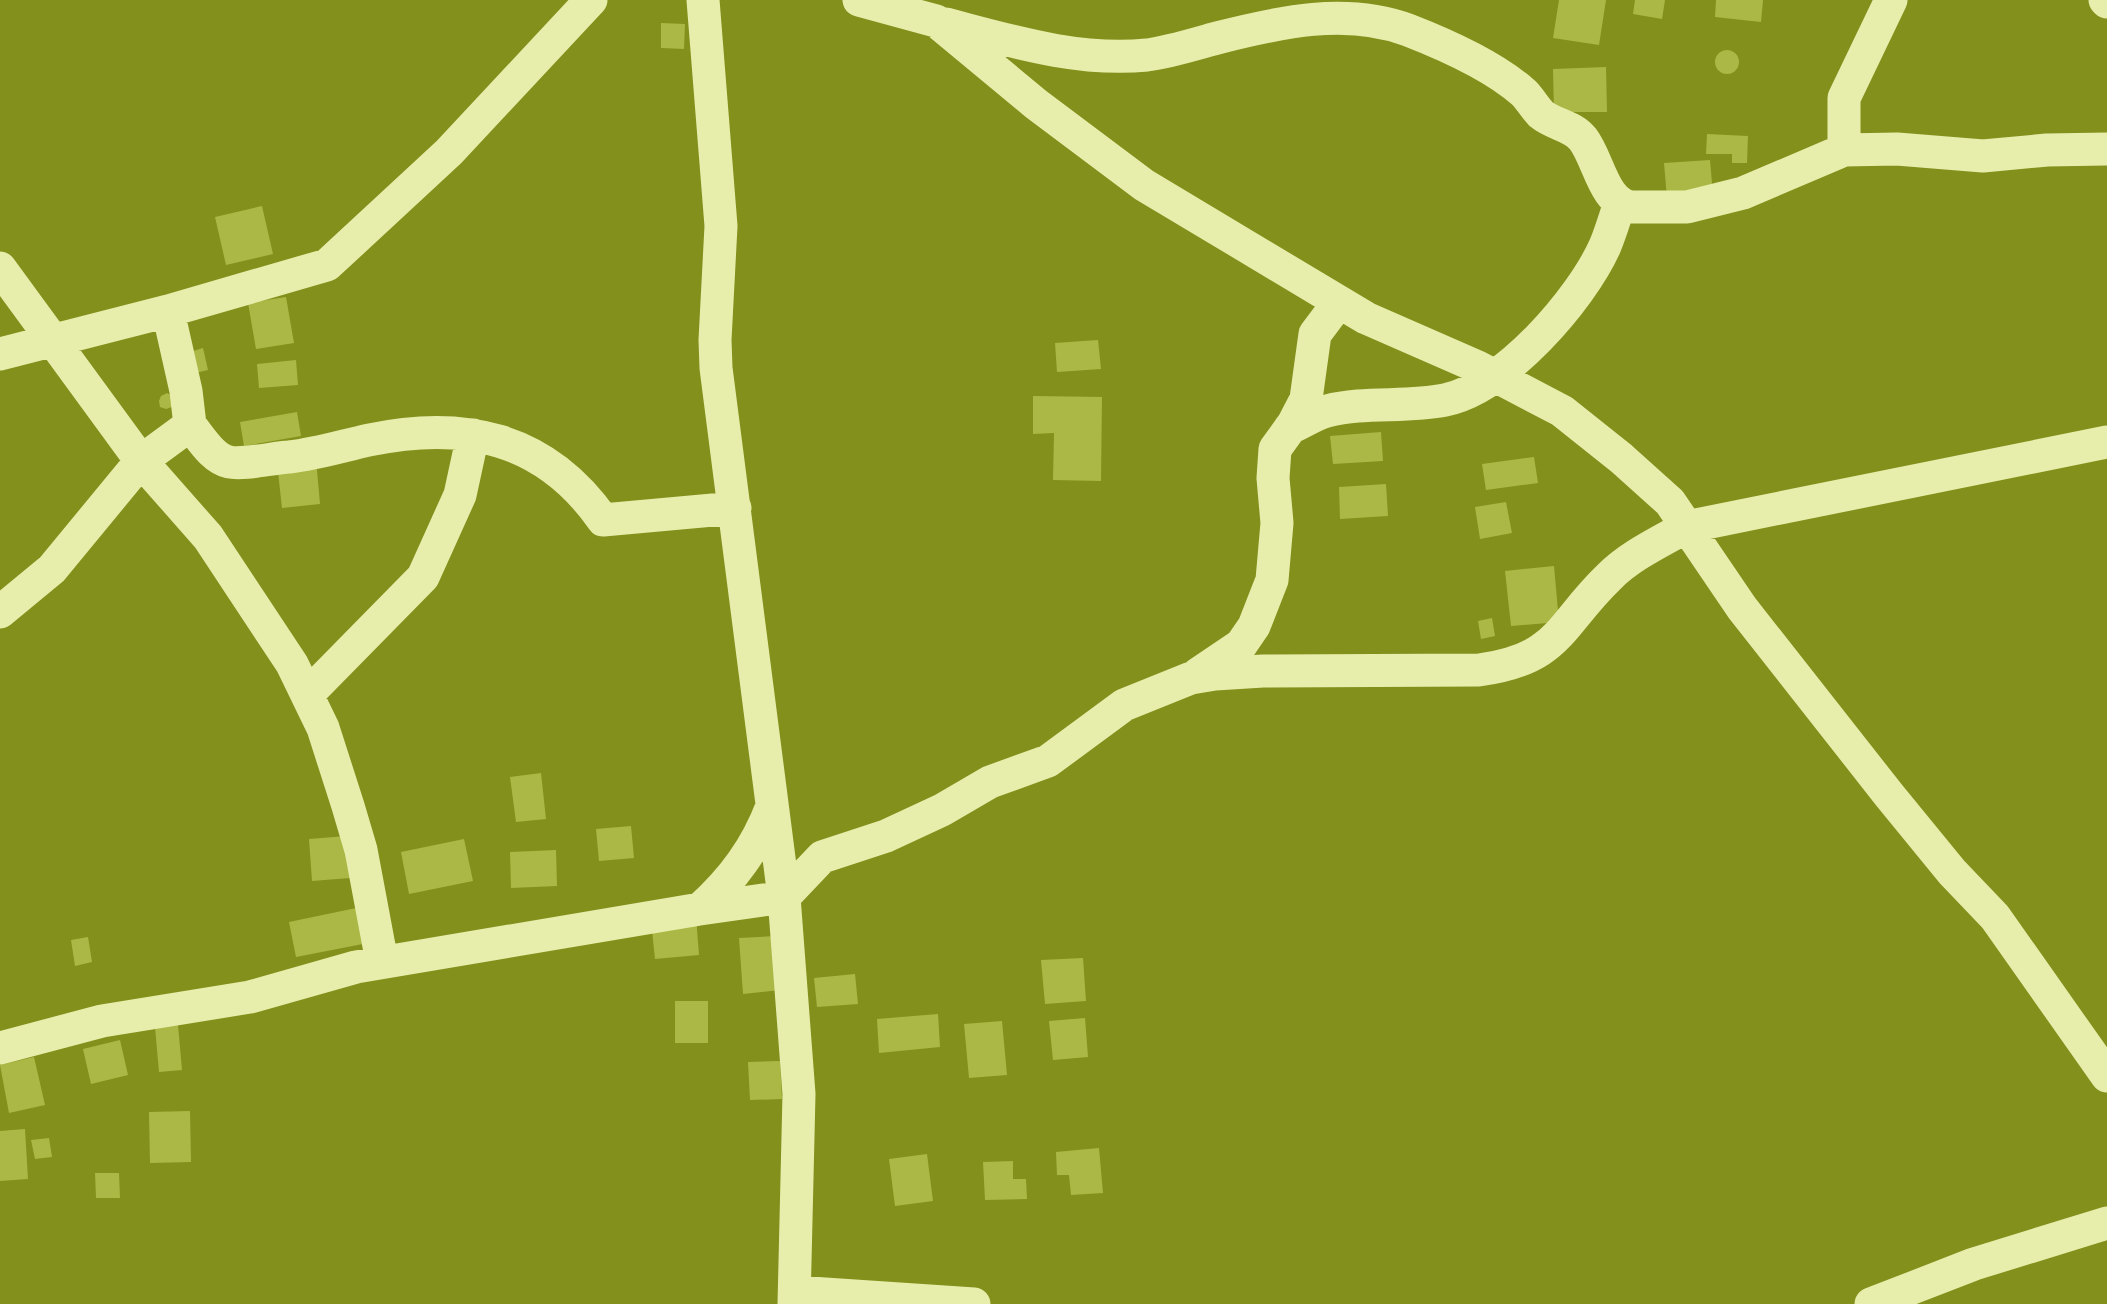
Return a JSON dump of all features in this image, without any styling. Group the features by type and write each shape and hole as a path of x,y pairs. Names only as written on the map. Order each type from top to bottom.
{"street":[{"path":"0,354 53,338 168,311 327,265 449,152 591,0"},
{"path":"703,0 721,226 715,340 716,368 773,806 799,1094 794,1298 974,1304"},
{"path":"859,0 1030,45 1097,55 1147,55 1255,28 1307,19 1363,18 1384,22"},
{"path":"1329,0 1480,64 1524,93 1542,115 1572,129 1583,139 1614,198 1620,202 1640,207 1687,207 1743,193 1844,150 1897,148 1983,156 2047,150 2107,148"},
{"path":"1844,150 1844,98 1891,0"},
{"path":"936,21 1036,104 1144,185 1366,318 1497,377 1562,411 1621,458 1670,502 1742,608 1952,872 1995,917 2107,1076"},
{"path":"1290,428 1326,411 1379,405 1415,405 1448,399 1497,377 1545,331 1584,282 1605,246 1620,202"},
{"path":"0,268 11,296 53,338 141,461 208,537 292,664 322,728 361,850 382,962"},
{"path":"1191,678 1241,645 1254,626 1272,580 1277,524 1272,478 1275,448 1290,428 1306,399 1315,334 1339,302"},
{"path":"168,311 186,391 190,425 215,455 230,462 317,454 369,440 429,432 484,435 535,454 584,493 603,520 735,508"},
{"path":"0,612 52,569 141,461 190,425"},
{"path":"307,695 423,577 460,495 473,435"},
{"path":"0,1048 102,1021 250,997 382,962 783,897 822,857 886,836 942,810 990,782 1048,762 1124,705 1191,678 1263,671 1479,670 1520,662 1534,656 1558,638 1610,576 1631,559 1686,527 2107,442"},
{"path":"700,909 724,887 747,859 762,835 773,806"},
{"path":"1871,1304 1974,1264 2107,1223"}],"building":[{"path":"1559,0 1606,0 1599,45 1553,38"},
{"path":"1635,0 1665,0 1662,19 1633,14"},
{"path":"1716,0 1763,0 1761,22 1715,17"},
{"path":"661,23 685,24 684,49 661,48"},
{"path":"1727,50 1736,53 1739,62 1736,71 1727,74 1718,71 1715,62 1718,53"},
{"path":"1606,67 1607,112 1554,112 1553,69"},
{"path":"1707,134 1748,136 1747,163 1732,163 1732,154 1706,154"},
{"path":"1710,160 1713,195 1667,198 1664,163"},
{"path":"262,206 273,254 226,265 215,217"},
{"path":"286,297 294,343 256,349 248,303"},
{"path":"1098,340 1101,369 1057,372 1055,343"},
{"path":"203,348 208,370 195,373 190,352"},
{"path":"296,360 298,385 259,388 257,364"},
{"path":"167,393 173,396 172,407 166,409 160,407 159,401 161,396"},
{"path":"1033,396 1102,397 1101,481 1053,480 1054,433 1033,434"},
{"path":"297,412 301,436 244,446 240,422"},
{"path":"1381,432 1383,461 1333,464 1330,436"},
{"path":"1534,457 1538,483 1486,490 1482,464"},
{"path":"316,459 320,504 282,508 277,463"},
{"path":"1386,484 1388,516 1340,519 1339,487"},
{"path":"1506,502 1512,533 1480,539 1475,507"},
{"path":"1554,566 1559,622 1511,626 1505,571"},
{"path":"1492,618 1495,636 1481,639 1478,621"},
{"path":"541,773 546,819 516,822 510,777"},
{"path":"631,826 634,858 599,861 596,829"},
{"path":"347,836 350,878 312,881 309,839"},
{"path":"464,839 473,881 409,894 401,852"},
{"path":"556,850 557,886 511,888 510,852"},
{"path":"361,907 368,943 296,957 289,922"},
{"path":"696,916 699,955 655,959 651,921"},
{"path":"776,936 780,990 743,994 739,938"},
{"path":"88,937 92,962 75,966 71,940"},
{"path":"1083,958 1086,1001 1045,1004 1041,960"},
{"path":"855,974 858,1004 817,1007 814,978"},
{"path":"675,1001 708,1001 708,1043 675,1043"},
{"path":"938,1014 940,1047 879,1053 877,1019"},
{"path":"1085,1018 1088,1057 1053,1060 1049,1021"},
{"path":"1002,1021 1007,1075 969,1078 964,1024"},
{"path":"178,1025 182,1070 159,1072 155,1027"},
{"path":"120,1040 128,1075 91,1084 83,1049"},
{"path":"34,1057 45,1105 9,1113 0,1065"},
{"path":"780,1061 782,1099 750,1100 748,1062"},
{"path":"190,1111 191,1162 150,1163 149,1112"},
{"path":"25,1129 28,1179 0,1181 0,1131"},
{"path":"49,1138 52,1157 35,1159 31,1140"},
{"path":"1099,1148 1103,1193 1071,1195 1069,1175 1057,1175 1056,1152"},
{"path":"927,1154 933,1201 895,1206 889,1159"},
{"path":"1013,1161 1013,1179 1026,1179 1027,1199 985,1200 983,1162"},
{"path":"95,1173 119,1173 120,1198 96,1198"}]}
